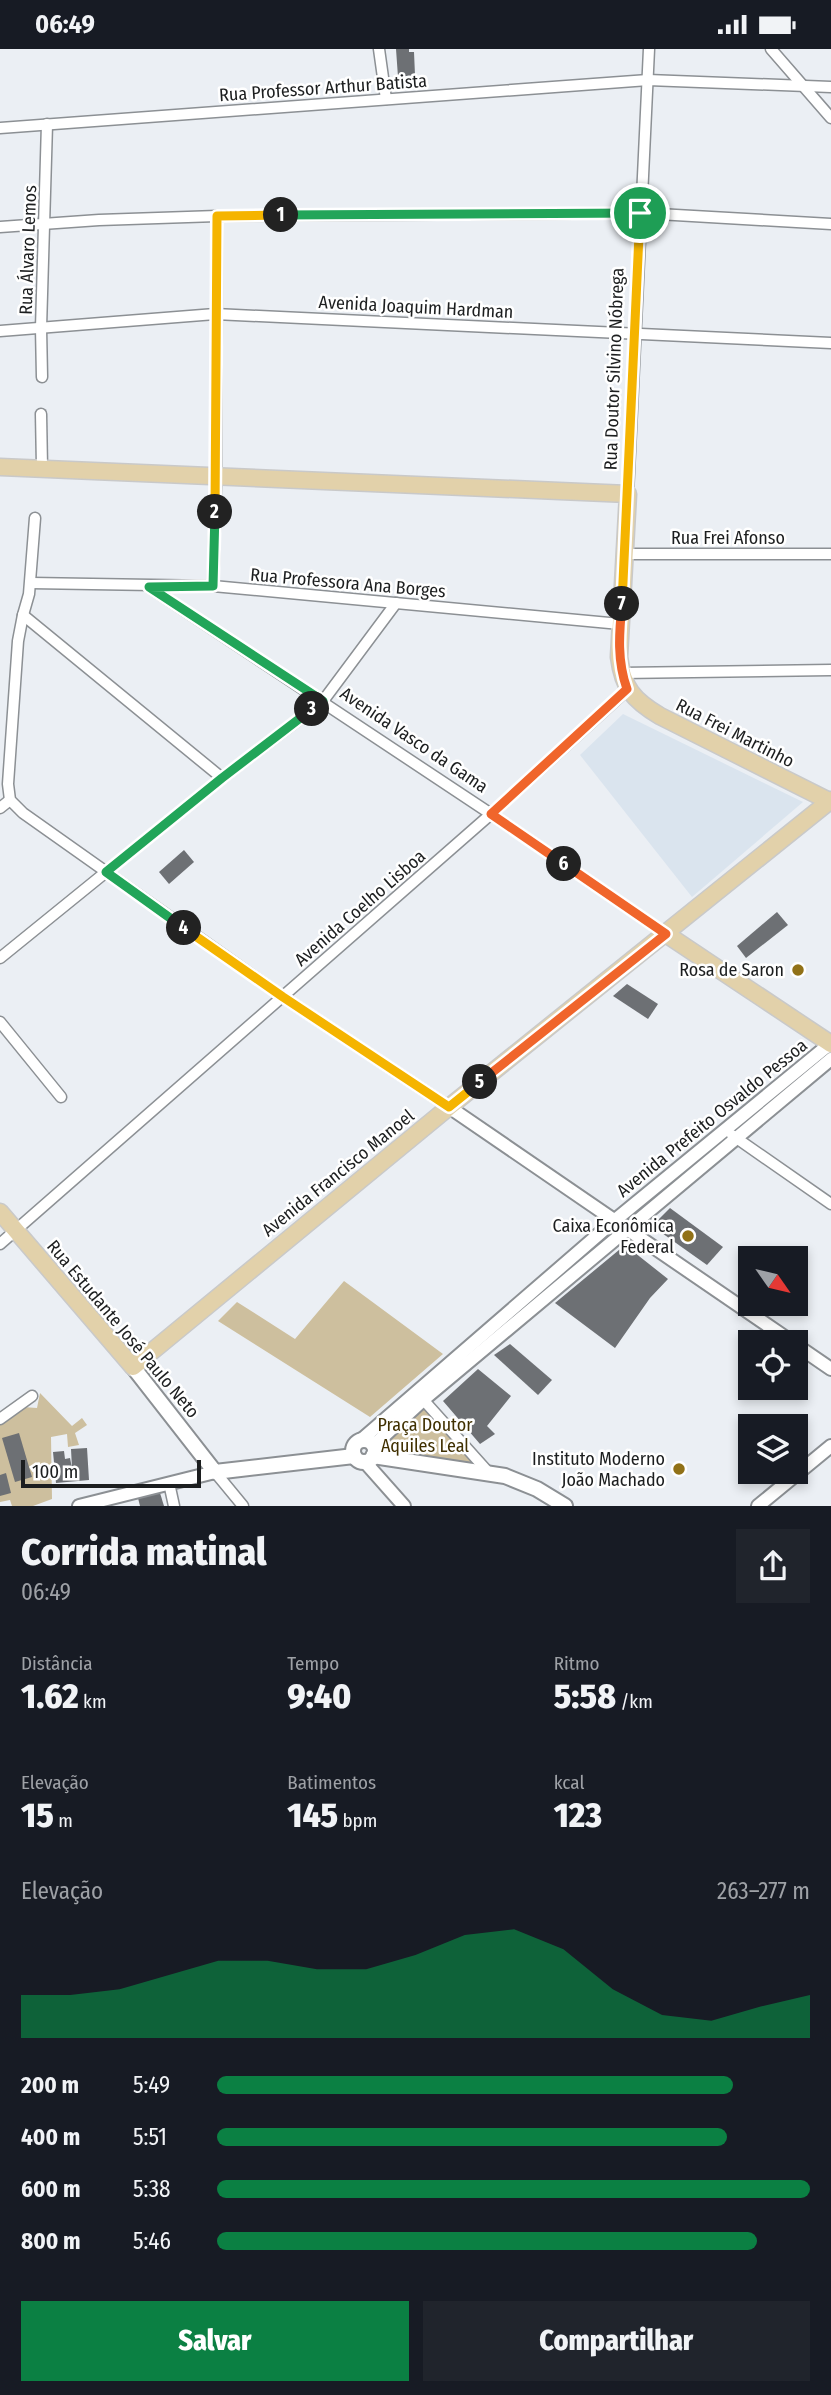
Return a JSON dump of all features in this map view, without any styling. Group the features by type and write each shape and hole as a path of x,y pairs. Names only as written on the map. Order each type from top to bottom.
{"main road":[{"path":"0,467 628,494"},
{"name":"Rua Doutor Silvino Nóbrega","path":"627,689 621,673 620,624 628,494"},
{"name":"Rua Frei Martinho","path":"627,689 643,706 660,716 831,802"},
{"name":"Avenida Francisco Manoel","path":"133,1367 449,1107 831,802"},
{"name":"Avenida Vasco da Gama","path":"666,934 831,1043"},
{"name":"Rua Estudante José Paulo Neto","path":"0,1212 133,1367 215,1472"},
{"path":"215,1472 365,1452 505,1476 537,1489 565,1506"}],"street":[{"path":"379,49 386,99"},
{"name":"Rua Doutor Silvino Nóbrega","path":"628,494 649,49"},
{"path":"771,49 831,118"},
{"name":"Rua Professor Arthur Batista","path":"0,128 648,80 831,87"},
{"name":"Rua Álvaro Lemos","path":"42,377 47,124"},
{"path":"0,227 217,216 640,213 831,224"},
{"path":"213,586 217,216"},
{"name":"Avenida Joaquim Hardman","path":"0,331 215,314 831,343"},
{"path":"41,414 42,467"},
{"path":"35,518 31,583 18,641 8,784 10,800 23,813 283,997 449,1107 774,1330"},
{"name":"Rua Frei Afonso","path":"626,554 831,554"},
{"name":"Rua Professora Ana Borges","path":"31,583 213,586 620,624"},
{"name":"Avenida Vasco da Gama","path":"149,587 323,701 666,934"},
{"path":"0,958 222,778 323,701 396,603"},
{"path":"23,615 222,778"},
{"path":"621,673 831,670"},
{"name":"Avenida Coelho Lisboa","path":"0,1244 491,814 627,689"},
{"path":"0,808 10,800"},
{"path":"0,1022 61,1097"},
{"name":"Avenida Prefeito Osvaldo Pessoa","path":"365,1452 420,1396 586,1254 626,1229 831,1043"},
{"name":"Avenida Prefeito Osvaldo Pessoa","path":"586,1254 614,1221 831,1059"},
{"path":"731,1135 831,1204"},
{"path":"808,1353 831,1369"},
{"path":"0,1419 32,1396"},
{"path":"420,1396 489,1473"},
{"path":"758,1506 831,1446"},
{"path":"365,1452 404,1506"},
{"path":"79,1506 215,1472 243,1506"},
{"path":"169,1483 174,1506"}],"shaded area":[{"path":"623,714 803,802 692,897 580,755"}],"green space":[{"path":"344,1281 443,1354 370,1417 218,1321 237,1302 295,1339"},
{"path":"40,1393 72,1426 82,1418 87,1425 75,1433 79,1445 68,1447 67,1434 51,1437 52,1499 33,1506 12,1506 10,1500 0,1502 0,1423 23,1407 37,1408"},
{"name":"Praça Doutor Aquiles Leal","path":"423,1407 430,1409 473,1461 469,1464 388,1453 384,1449 385,1440"}],"building":[{"path":"396,49 409,49 409,52 414,52 415,75 398,77"},
{"path":"184,850 194,862 169,884 159,872"},
{"path":"777,912 788,925 746,958 737,946"},
{"path":"627,984 658,1004 648,1019 613,996"},
{"name":"Caixa Econômica Federal","path":"670,1208 723,1247 707,1265 652,1226"},
{"path":"625,1245 668,1279 650,1298 615,1348 555,1303"},
{"path":"510,1344 552,1380 538,1395 494,1355"},
{"path":"478,1369 511,1396 487,1426 495,1434 480,1444 443,1401"},
{"path":"19,1433 32,1477 15,1482 2,1438"},
{"path":"87,1448 89,1480 56,1483 53,1452 64,1451 65,1459 70,1458 72,1468 71,1449"},
{"path":"6,1473 11,1493 0,1496 0,1475"},
{"path":"160,1493 164,1506 140,1506 138,1498"}],"place":[{"name":"Rosa de Saron","path":"798,970"},
{"name":"Caixa Econômica Federal","path":"688,1236"},
{"name":"Instituto Moderno João Machado","path":"679,1469"}],"route":[{"path":"640,213 626,554 619,657 627,689 491,814 666,934 449,1107 283,997 106,872 323,701 149,587 213,586 217,216 640,213"}]}
